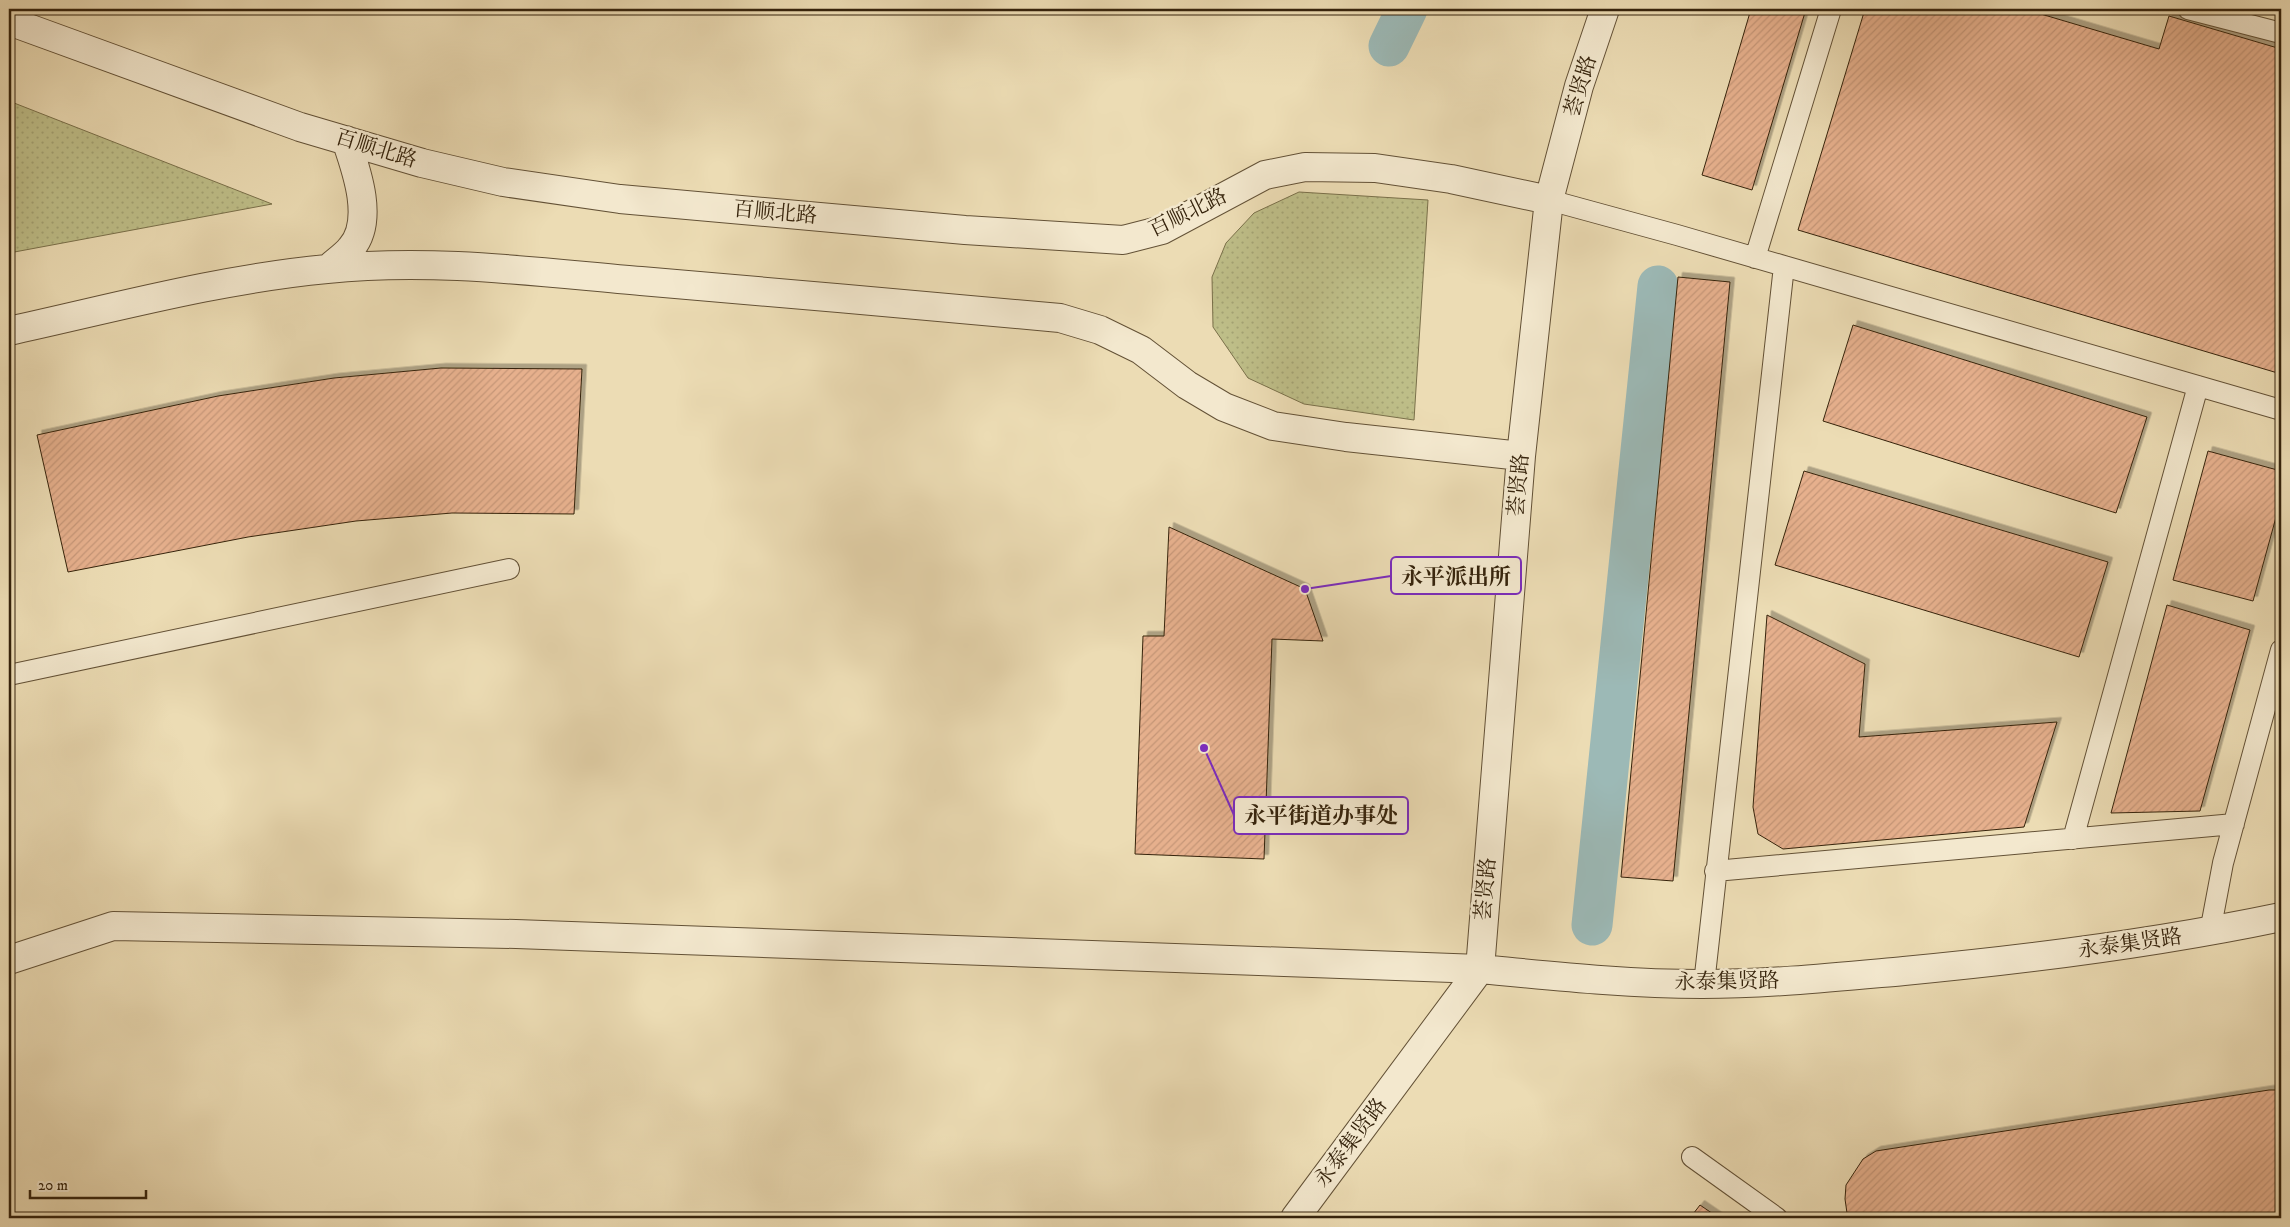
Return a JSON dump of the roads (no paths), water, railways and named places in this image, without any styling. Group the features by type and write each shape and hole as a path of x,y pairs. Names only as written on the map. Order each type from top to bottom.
{"street":[{"name":"荟贤路","path":"1480,969 1521,456 1549,200 1579,86 1605,9"},
{"name":"百顺北路","path":"9,21 300,127 422,163 503,182 620,199 965,230 1123,240 1162,230 1265,175 1305,167 1375,168 1451,179 1549,200"},
{"path":"328,269 352,247 362,224 362,198 358,175 346,140"},
{"path":"9,331 220,285 328,269 422,265 500,267 1060,318 1100,330 1142,350 1187,385 1224,407 1272,426 1364,439 1521,456"},
{"name":"永泰集贤路","path":"1295,1218 1480,969 1614,982 1704,984 1817,979 1990,963 2210,932 2281,917"},
{"path":"9,960 113,926 516,934 1480,969"}],"lane":[{"path":"1755,258 1831,9"},
{"path":"2188,9 2281,33"},
{"path":"1549,200 2281,410"},
{"path":"1704,984 1715,871 1784,266"},
{"path":"2074,839 2198,386"},
{"path":"9,675 510,569"},
{"path":"2210,932 2223,863 2281,650"},
{"path":"1715,871 2234,824"},
{"path":"1692,1157 1776,1218"}],"waterway":[{"path":"1389,46 1407,9"},
{"path":"1592,925 1658,286"}],"place":[{"name":"永平派出所","path":"1305,589"},
{"name":"永平街道办事处","path":"1204,748"}]}
